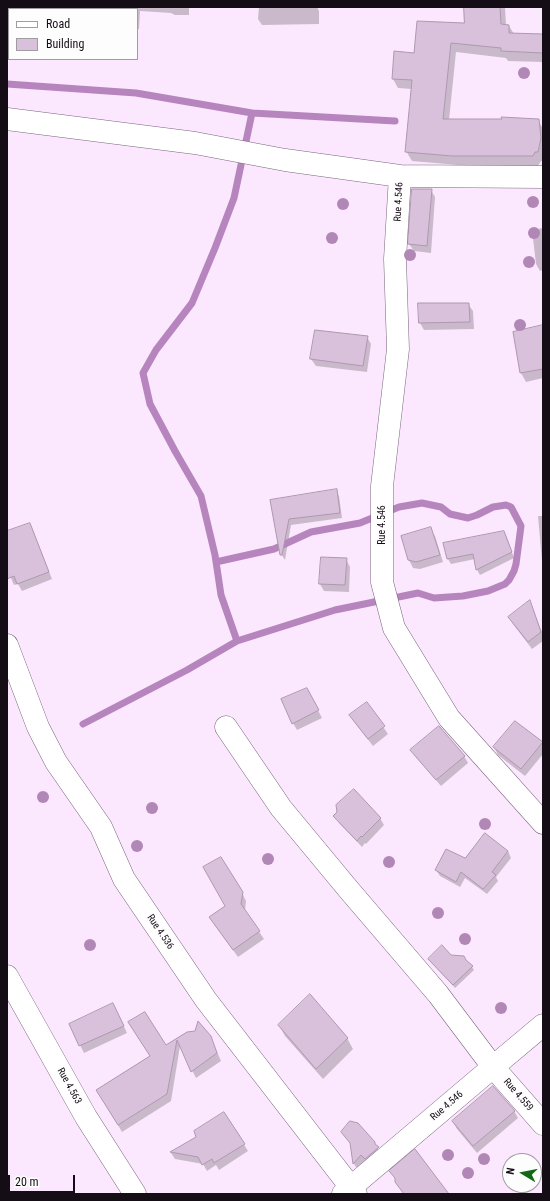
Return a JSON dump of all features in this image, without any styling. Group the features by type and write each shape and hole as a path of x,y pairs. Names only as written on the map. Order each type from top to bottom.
{"street":[{"path":"7,119 195,143 285,160 400,176 543,177"},
{"name":"Rue 4.546","path":"400,176 395,259 398,349 382,486 382,582 394,628 449,718 543,823"},
{"name":"Rue 4.536","path":"7,645 38,727 56,762 100,827 124,879 206,1000 350,1192"},
{"name":"Rue 4.559","path":"226,727 281,808 438,994 493,1067 543,1124"},
{"name":"Rue 4.563","path":"7,976 86,1117 135,1194"},
{"name":"Rue 4.546","path":"350,1192 543,1025"}],"building":[{"path":"464,7 500,7 501,24 509,25 509,33 543,34 543,53 501,51 501,48 451,43 443,119 502,119 501,117 539,119 541,138 538,152 535,152 533,156 452,156 405,152 412,80 392,79 394,51 414,53 417,21 464,23"},
{"path":"412,189 432,189 427,246 408,244"},
{"path":"418,303 469,303 470,322 419,323"},
{"path":"543,325 543,369 520,373 513,332"},
{"path":"315,330 368,336 363,366 310,359"},
{"path":"337,489 340,513 289,519 282,555 280,555 270,500"},
{"path":"30,523 49,572 17,584 14,576 7,579 7,531"},
{"path":"431,527 440,555 416,562 408,560 401,536"},
{"path":"504,531 512,552 476,570 473,554 447,559 443,543"},
{"path":"321,557 347,558 345,585 319,584"},
{"path":"530,600 541,632 528,642 508,617"},
{"path":"307,688 319,710 292,724 281,699"},
{"path":"367,702 385,726 368,739 349,715"},
{"path":"515,721 543,742 521,769 493,747"},
{"path":"439,726 465,756 436,780 410,750"},
{"path":"354,789 381,818 357,841 333,816 337,812 336,805"},
{"path":"485,833 508,851 492,872 496,875 483,889 461,872 456,882 435,870 446,849 465,858"},
{"path":"221,857 243,892 241,904 260,931 233,950 209,917 225,906 203,867"},
{"path":"442,945 451,955 464,956 473,966 453,985 428,959"},
{"path":"310,994 348,1038 316,1069 278,1025"},
{"path":"113,1003 124,1026 79,1046 69,1024"},
{"path":"145,1012 166,1045 187,1032 195,1031 198,1021 211,1036 217,1053 191,1072 177,1040 167,1094 118,1125 96,1090 150,1056 128,1022"},
{"path":"493,1086 515,1111 473,1146 452,1121"},
{"path":"224,1112 245,1144 214,1163 212,1159 202,1165 198,1157 170,1152 196,1137 194,1131"},
{"path":"350,1121 358,1123 379,1147 365,1159 361,1155 353,1164 350,1143 341,1132"},
{"path":"415,1149 449,1194 404,1194 395,1182 395,1178 389,1171"}],"waterway":[{"path":"7,84 136,93 252,113 395,121"},
{"path":"237,641 221,595 215,555 201,496 150,404 143,373 156,350 192,303 234,198 252,113"},
{"path":"83,724 187,670 237,641 335,610 418,593 434,598 463,596 488,591 505,584 514,571 516,564 521,526 511,507 506,505 493,507 468,518 450,514 441,507 422,503 399,507 360,523 311,532 274,549 216,562"}]}
